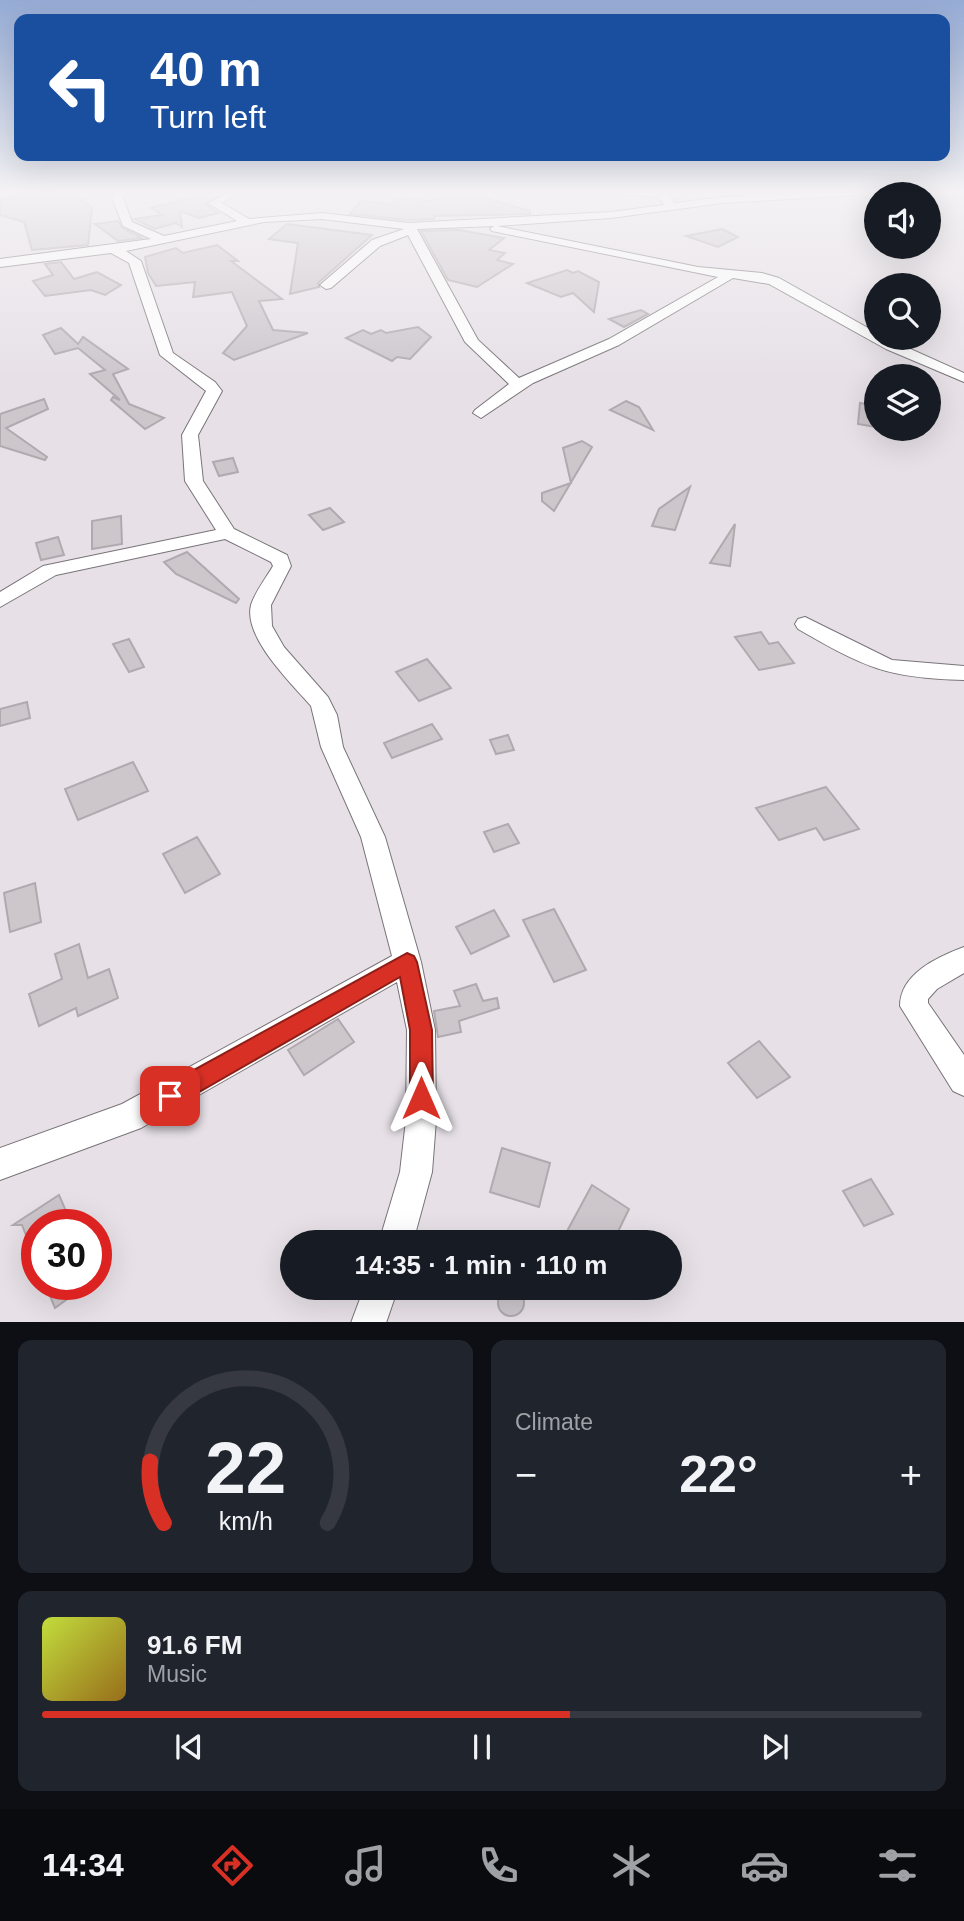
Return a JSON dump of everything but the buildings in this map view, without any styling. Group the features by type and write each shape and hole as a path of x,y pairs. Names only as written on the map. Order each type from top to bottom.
{"street":[{"path":"0,264 78,254"},
{"path":"122,254 135,261 167,355 210,384 214,391 190,435 194,481 227,533 280,559 282,566 261,605 262,626 275,651 320,702 326,715 332,747 373,837 407,962 421,1030 421,1120 416,1172 399,1230"},
{"path":"327,285 364,254"},
{"path":"424,254 472,342 517,384"},
{"path":"614,254 698,271 774,281 894,350 964,378"},
{"path":"481,413 500,394 517,384 613,342 731,274"},
{"path":"0,601 50,570 227,533"},
{"path":"805,624 865,658 890,667 964,673"},
{"path":"964,958 927,980 914,994 914,1006 964,1080"},
{"path":"0,1164 130,1117 407,962"},
{"path":"368,1322 376,1300"}],"route":[{"path":"170,1096 407,962 421,1030 421,1098"}]}
